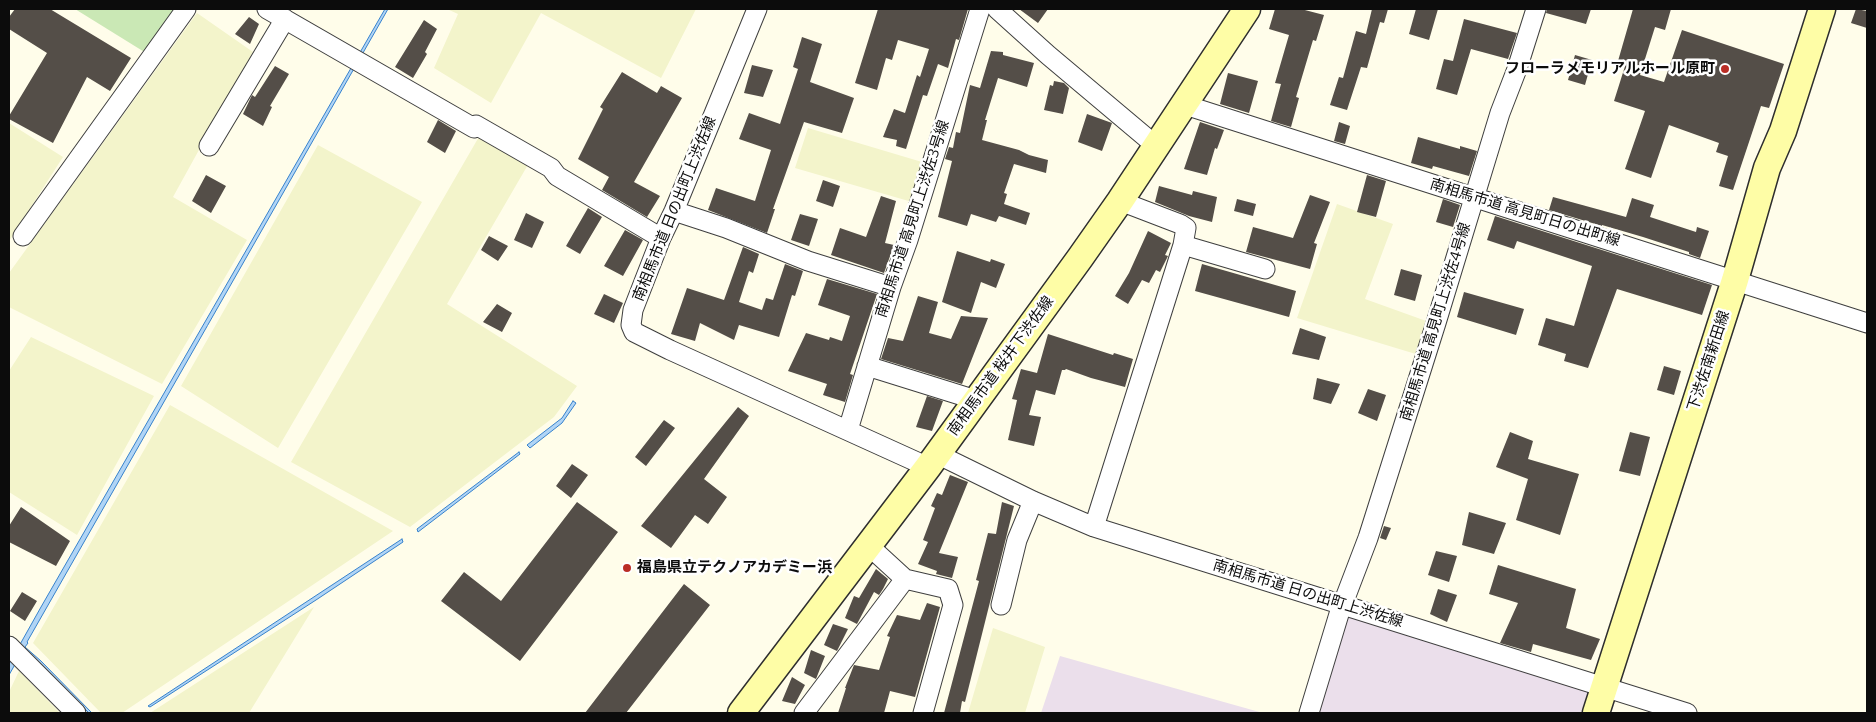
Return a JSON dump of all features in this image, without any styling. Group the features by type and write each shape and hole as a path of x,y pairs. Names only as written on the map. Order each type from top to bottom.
{"street":[{"path":"23,236 186,9"},
{"path":"267,9 474,128 476,125 551,168 557,176 661,238"},
{"name":"南相馬市道 日の出町上渋佐線","path":"757,9 674,211 661,238 633,310 631,325 634,332 848,430 933,461 1094,527 1687,713"},
{"name":"南相馬市道 高見町上渋佐3号線","path":"848,430 866,366 908,240 980,9"},
{"path":"997,9 1155,146"},
{"name":"南相馬市道 桜井下渋佐線","path":"740,713 933,461 1120,201 1182,104 1247,9"},
{"name":"南相馬市道 高見町上渋佐4号線","path":"1309,713 1343,605 1368,538 1500,113 1517,69 1536,9"},
{"name":"下渋佐南新田線","path":"1596,713 1735,280 1767,168 1783,131 1822,9"},
{"path":"210,146 284,19"},
{"name":"南相馬市道 高見町日の出町線","path":"1182,104 1867,323"},
{"path":"1094,527 1183,245 1186,228 1120,201"},
{"path":"674,211 726,228 808,260 891,287"},
{"path":"1183,245 1265,270"},
{"path":"866,366 976,400"},
{"path":"1001,605 1017,540 1033,501"},
{"path":"868,546 905,579 948,589 953,605 923,713"},
{"path":"804,713 905,579"},
{"path":"9,646 76,713"}],"shaded area":[{"path":"1346,613 1589,687 1581,713 1315,713"},
{"path":"1060,656 1263,713 1041,713"}],"green space":[{"path":"75,9 177,9 146,53"},
{"path":"447,9 696,9 661,78 541,13 491,103 434,68 458,14"},
{"path":"197,13 253,52 173,197 247,240 162,384 9,307 9,273"},
{"path":"9,123 63,157 9,241"},
{"path":"808,128 922,162 912,202 795,168"},
{"path":"480,135 529,163 447,304 577,386 554,417 410,527 291,462"},
{"path":"318,145 422,202 278,448 181,386"},
{"path":"1337,204 1393,224 1365,299 1429,322 1419,355 1297,318"},
{"path":"31,337 154,396 77,535 9,492 9,371"},
{"path":"170,405 393,531 122,713 101,713 33,643"},
{"path":"314,607 249,713 150,713"},
{"path":"993,628 1045,647 1025,713 968,713"},
{"path":"19,671 60,713 9,713 9,692"}],"water":[{"path":"385,9 388,9 27,642 25,647 92,713 89,713 49,674 22,652 9,675 9,664 41,607"},
{"path":"573,401 576,403 562,423 530,448 527,445 562,418"},
{"path":"519,452 520,454 418,532 417,529"},
{"path":"402,539 403,542 316,600 150,707 148,706"}],"building":[{"path":"15,9 50,9 131,58 110,91 87,77 53,143 9,119 47,53 9,29 9,17"},
{"path":"878,9 968,9 959,40 956,39 948,68 938,64 927,96 923,95 906,149 896,146 897,140 883,137 894,109 905,113 917,75 920,77 929,49 898,40 892,60 886,58 877,90 855,83"},
{"path":"1019,9 1048,9 1038,23"},
{"path":"1275,9 1301,9 1324,15 1316,41 1313,40 1296,97 1299,98 1291,127 1271,121 1281,84 1275,83 1289,35 1269,29"},
{"path":"1372,9 1388,9 1384,23 1380,22 1367,68 1361,67 1347,110 1330,105 1339,77 1343,78 1356,31 1366,34"},
{"path":"1416,9 1438,9 1429,40 1409,34"},
{"path":"1547,9 1591,9 1586,24 1546,13"},
{"path":"1633,9 1671,9 1665,30 1655,27 1640,75 1664,82 1682,30 1784,64 1769,108 1761,106 1733,190 1719,186 1728,156 1716,152 1719,143 1669,125 1651,178 1625,169 1645,111 1614,101 1626,63 1618,61"},
{"path":"1856,9 1867,11 1867,28 1851,23"},
{"path":"249,17 259,24 250,44 235,34"},
{"path":"1464,19 1517,33 1508,59 1471,49 1457,95 1436,89 1444,59 1453,61"},
{"path":"424,20 437,29 425,52 427,54 413,78 395,67"},
{"path":"802,37 822,44 810,82 854,98 842,133 804,122 773,209 775,209 767,233 708,210 716,188 755,201 771,150 739,139 749,113 780,124 798,69 793,67"},
{"path":"991,51 1003,52 1003,55 1034,63 1027,87 998,78 985,120 987,120 982,140 1048,160 1046,173 1014,164 1004,193 1007,194 1004,204 1030,213 1026,225 999,216 996,222 971,214 967,226 938,217 952,161 945,159 949,147 953,148 956,132 960,133 970,85 980,88"},
{"path":"1575,55 1592,60 1585,85 1568,80"},
{"path":"752,65 773,70 763,97 744,93"},
{"path":"275,66 289,74 270,106 272,107 263,126 243,114 252,95 255,97"},
{"path":"622,72 657,93 661,86 682,98 634,182 660,196 647,217 602,190 609,177 578,159 603,109 600,107"},
{"path":"1228,73 1258,81 1249,113 1220,104"},
{"path":"1054,81 1064,83 1069,88 1063,114 1044,110 1050,85 1053,86"},
{"path":"1087,114 1112,123 1102,151 1078,142"},
{"path":"438,120 456,131 445,153 427,142"},
{"path":"1200,122 1224,130 1217,149 1215,148 1207,175 1184,169"},
{"path":"1339,122 1350,126 1345,144 1334,141"},
{"path":"1418,137 1460,149 1460,146 1477,151 1469,176 1433,166 1432,169 1411,163"},
{"path":"206,175 226,186 211,213 192,201"},
{"path":"1367,175 1386,181 1376,217 1357,212"},
{"path":"823,180 840,186 833,207 816,201"},
{"path":"1159,186 1192,195 1193,191 1217,197 1212,222 1189,216 1155,202"},
{"path":"1310,195 1330,202 1314,243 1317,244 1310,269 1246,252 1253,227 1293,238"},
{"path":"881,196 896,201 885,243 894,245 884,273 831,255 840,228 866,237"},
{"path":"1553,197 1626,217 1632,198 1654,205 1650,217 1696,232 1697,227 1709,231 1700,258 1689,254 1689,252 1643,237 1549,210"},
{"path":"1237,199 1256,204 1253,216 1234,211"},
{"path":"1443,199 1460,205 1453,227 1436,222"},
{"path":"588,208 602,217 580,254 566,246"},
{"path":"526,213 544,222 532,248 514,240"},
{"path":"800,214 818,219 809,246 791,240"},
{"path":"1495,216 1712,285 1702,315 1617,289 1588,368 1564,361 1566,354 1538,345 1546,318 1574,326 1592,266 1517,241 1514,249 1487,240"},
{"path":"625,230 643,240 623,276 604,266"},
{"path":"1148,231 1171,243 1165,255 1168,256 1160,272 1156,270 1149,283 1142,280 1128,304 1115,296 1129,273"},
{"path":"489,236 508,246 498,261 481,250"},
{"path":"743,247 759,254 753,273 749,271 739,302 762,310 766,298 773,300 785,264 803,271 795,296 792,295 779,337 739,325 734,340 700,323 695,341 671,334 687,288 724,300"},
{"path":"957,251 990,262 991,259 1005,264 996,288 981,282 971,313 942,302"},
{"path":"1202,264 1296,291 1289,317 1195,291"},
{"path":"1401,269 1422,275 1415,301 1394,295"},
{"path":"827,279 877,294 850,374 853,375 845,402 823,395 827,384 788,371 806,333 829,340 830,337 842,341 850,316 818,305"},
{"path":"1464,292 1524,309 1516,335 1457,317"},
{"path":"604,294 623,303 614,323 594,314"},
{"path":"918,296 938,302 929,333 951,339 961,316 988,318 962,384 881,359 888,338 903,341"},
{"path":"497,304 512,313 502,332 483,322"},
{"path":"1300,328 1326,337 1319,360 1292,354"},
{"path":"1048,334 1113,355 1114,353 1133,359 1125,387 1066,369 1062,370 1055,395 1036,390 1029,415 1041,417 1034,446 1008,440 1017,400 1012,399 1021,369 1037,373"},
{"path":"1664,366 1681,371 1674,395 1657,390"},
{"path":"1317,378 1340,384 1331,404 1313,399"},
{"path":"1368,389 1386,395 1377,421 1358,413"},
{"path":"927,396 943,401 932,431 916,427"},
{"path":"738,407 749,416 704,479 727,497 708,524 695,515 671,548 641,526"},
{"path":"664,420 675,428 646,466 635,457"},
{"path":"1510,432 1533,441 1528,459 1579,474 1560,535 1516,520 1528,479 1496,467"},
{"path":"1630,432 1650,437 1640,476 1619,471"},
{"path":"572,464 588,475 571,498 556,486"},
{"path":"950,475 968,482 939,553 958,557 952,578 936,574 937,571 918,564 928,542 923,540 935,508 931,506 937,493 942,495"},
{"path":"577,502 618,532 520,661 441,601 464,572 501,601"},
{"path":"1002,502 1014,506 965,702 962,701 960,713 944,713 979,581 976,580 988,533 996,534"},
{"path":"21,507 70,541 56,566 9,542 9,526"},
{"path":"1469,512 1506,523 1494,554 1462,545"},
{"path":"1384,526 1391,528 1386,540 1380,538"},
{"path":"1436,551 1457,556 1449,582 1428,575"},
{"path":"1498,565 1576,589 1566,628 1600,639 1591,660 1533,644 1531,652 1500,643 1518,603 1489,594"},
{"path":"876,569 888,579 879,595 874,592 857,624 845,618 854,596 859,598"},
{"path":"684,584 710,605 626,713 585,713"},
{"path":"1438,589 1457,595 1447,622 1430,614"},
{"path":"22,592 37,601 25,621 10,611"},
{"path":"927,603 940,607 915,697 890,691 884,713 838,713 854,665 879,670 890,637 887,636 897,615 920,620"},
{"path":"833,624 848,629 837,651 824,645"},
{"path":"811,650 825,656 816,679 804,673"},
{"path":"792,677 805,685 795,704 782,701"}],"place":[{"name":"フローラメモリアルホール原町","path":"1725,69"},
{"name":"福島県立テクノアカデミー浜","path":"627,568"}]}
